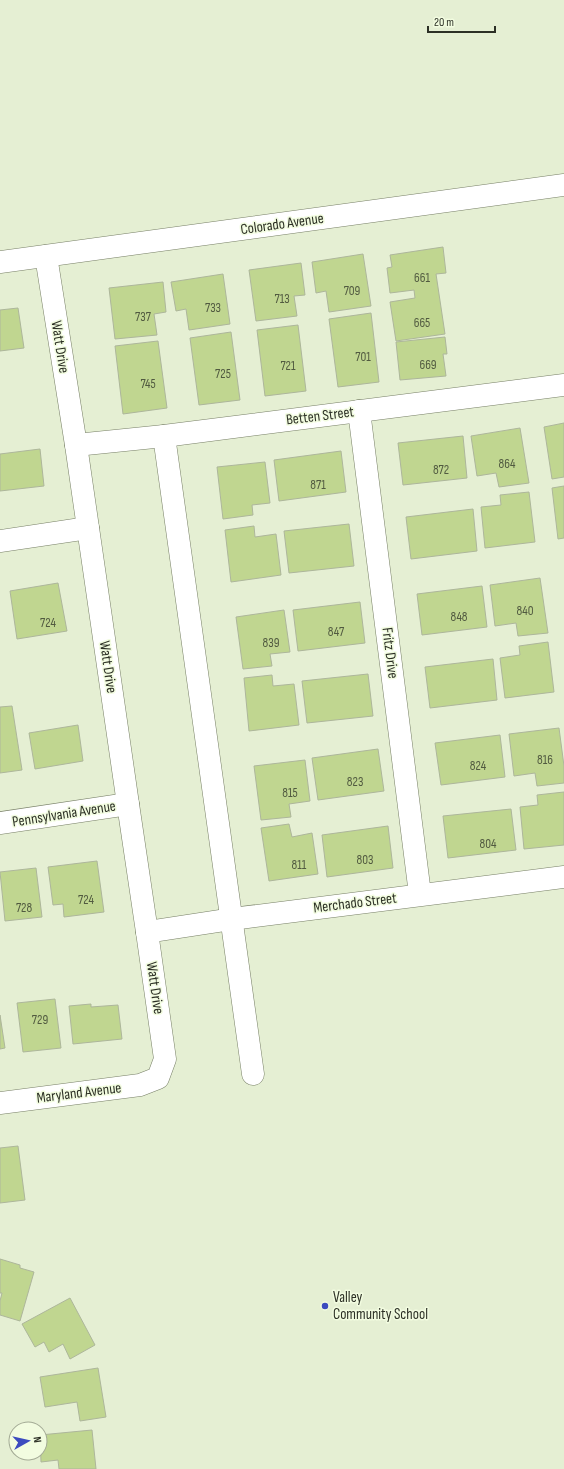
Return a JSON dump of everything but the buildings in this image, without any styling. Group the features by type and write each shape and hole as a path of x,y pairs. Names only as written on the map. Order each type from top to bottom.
{"street":[{"name":"Colorado Avenue","path":"0,262 564,185"},
{"name":"Watt Drive","path":"46,256 76,445 147,932 164,1059 158,1078"},
{"name":"Betten Street","path":"76,445 164,436 564,385"},
{"name":"Fritz Drive","path":"359,411 420,894"},
{"path":"164,436 253,1074"},
{"path":"0,541 88,528"},
{"name":"Pennsylvania Avenue","path":"0,823 128,804"},
{"name":"Merchado Street","path":"147,932 420,894 564,877"},
{"name":"Maryland Avenue","path":"0,1103 140,1085 158,1078"}],"place":[{"name":"Valley Community School","path":"325,1306"}]}
